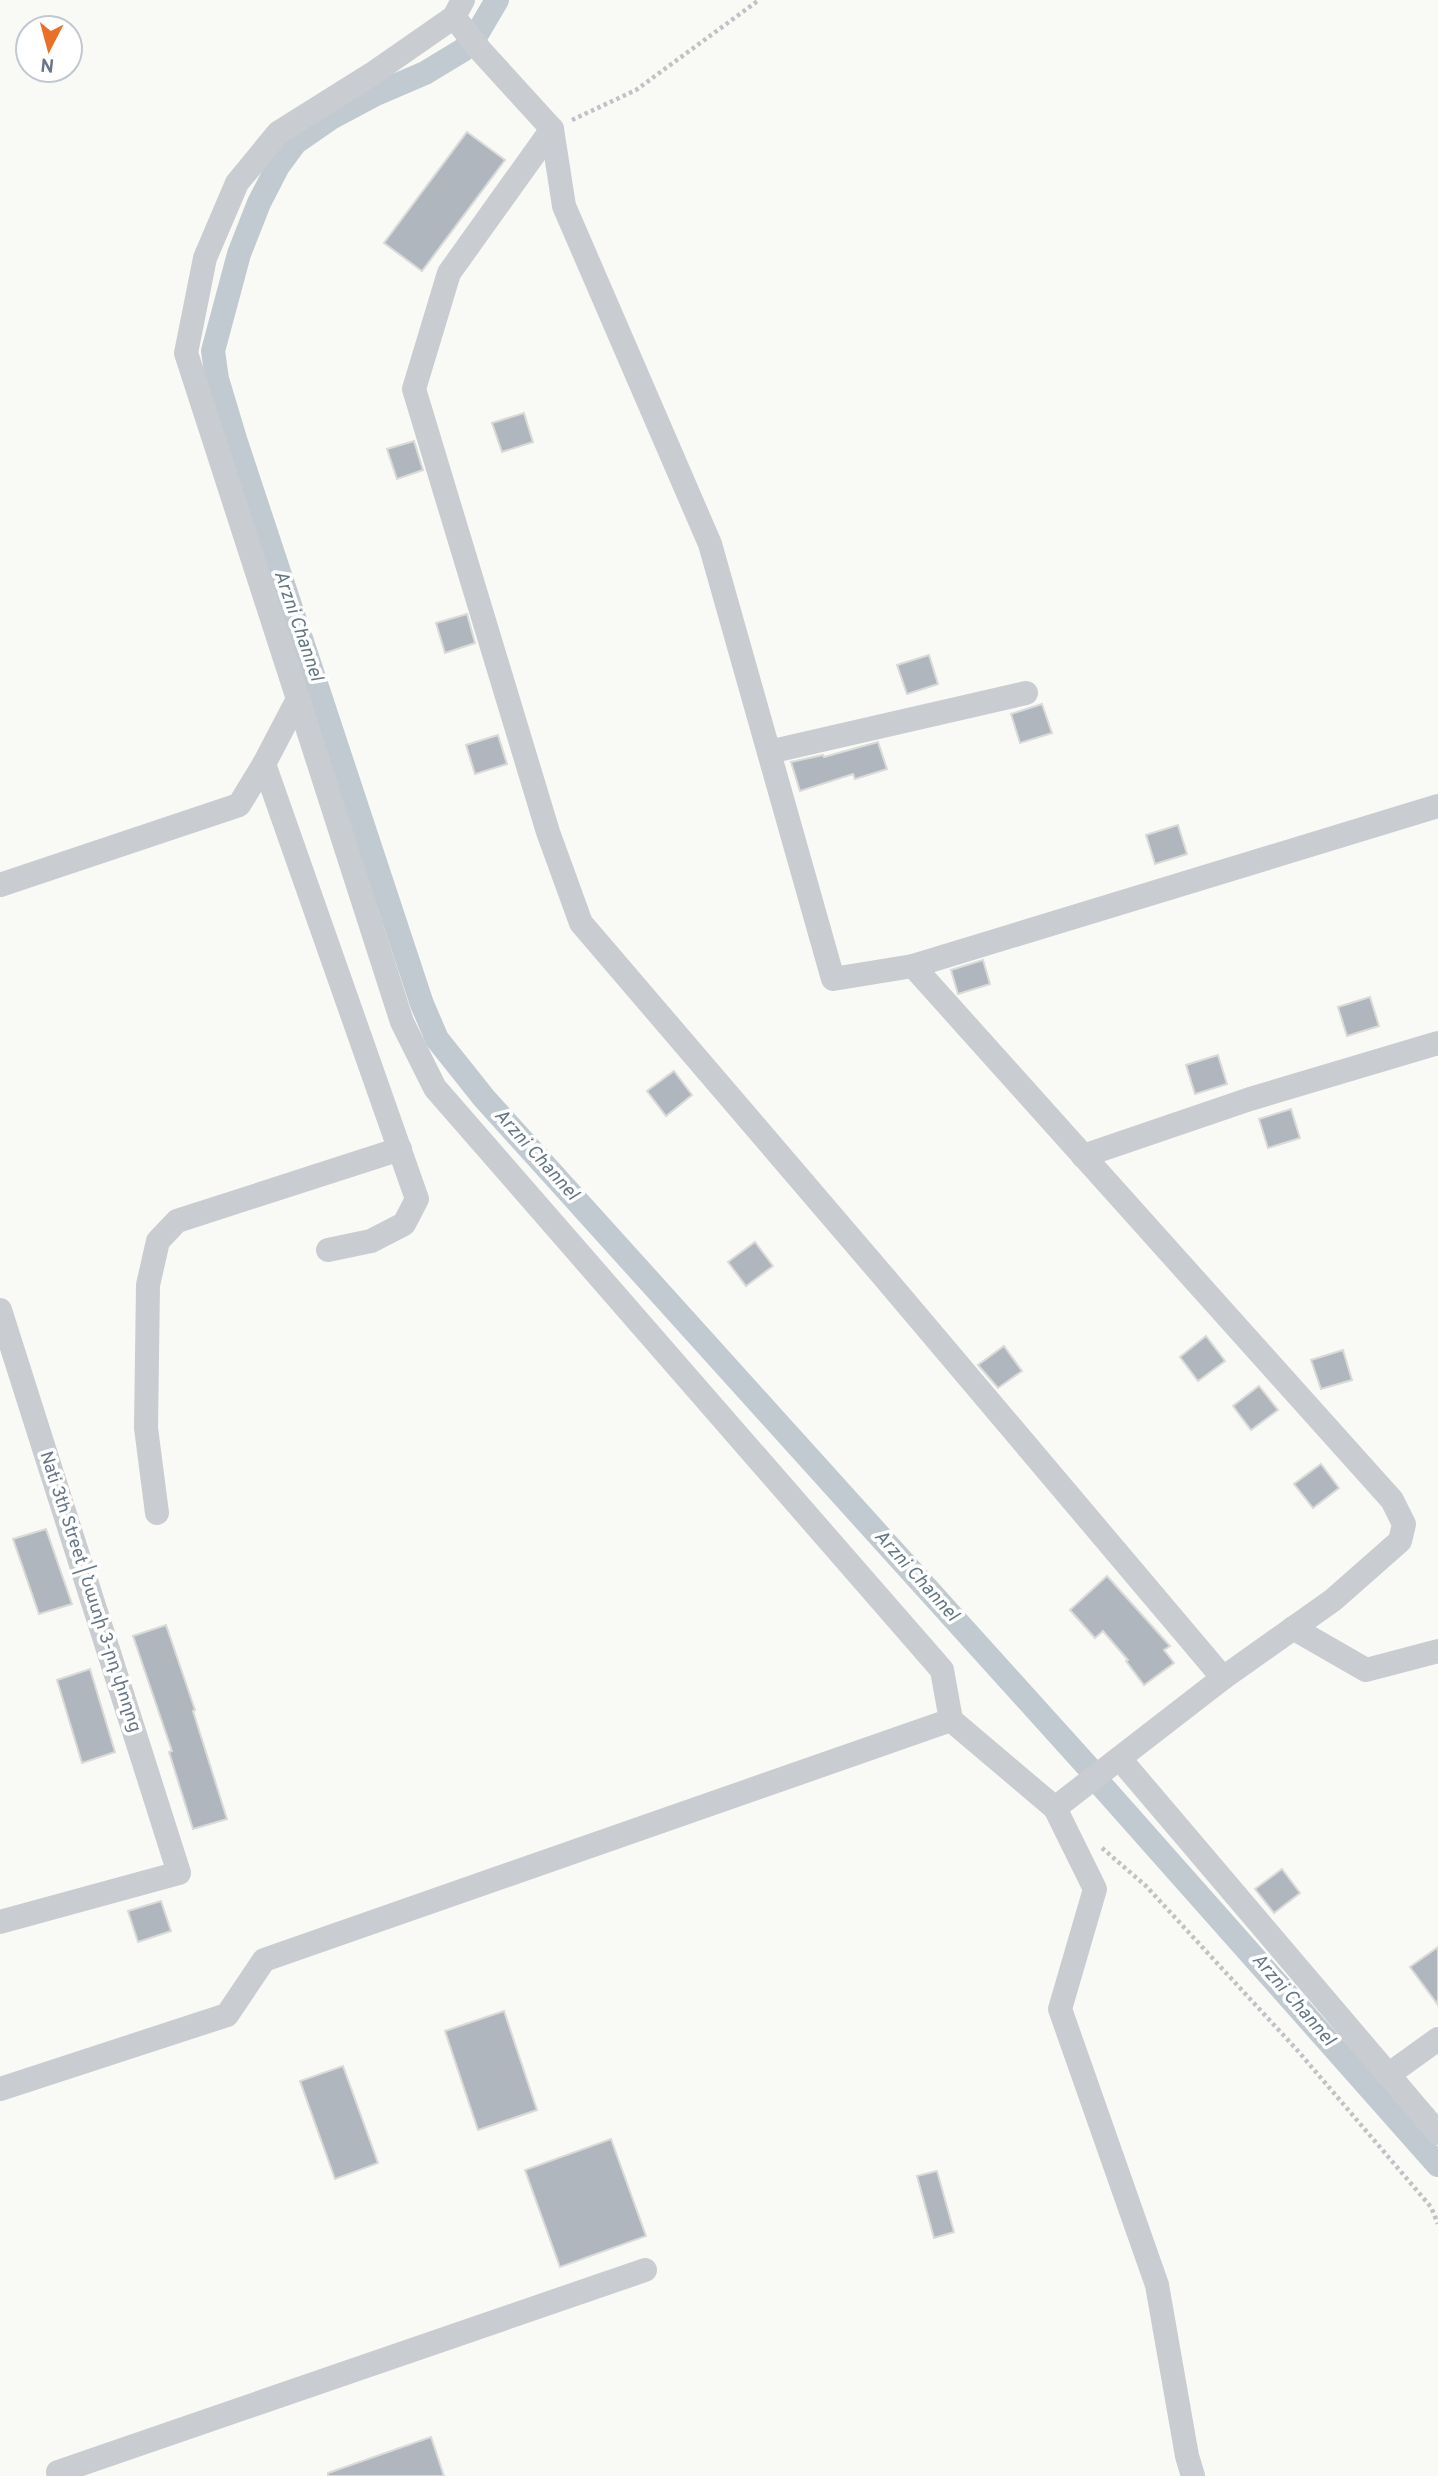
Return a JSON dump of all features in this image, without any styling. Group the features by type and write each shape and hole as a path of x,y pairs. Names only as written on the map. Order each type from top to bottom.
{"street":[{"path":"1193,2476 1187,2456 1157,2285 1060,2009 1095,1889 1055,1808 951,1720 942,1670 435,1088 402,1022 186,353 205,258 237,183 278,133 372,74 459,8 480,50 552,129 564,206 709,544 833,979 913,966 1438,806"},
{"path":"552,129 449,273 414,389 548,832 581,923 1223,1678"},
{"path":"769,752 1026,694"},
{"path":"0,885 239,805 298,699"},
{"path":"264,764 417,1199 404,1224 371,1241 328,1250"},
{"path":"913,966 1392,1500 1404,1524 1400,1541 1333,1600 1223,1678 1055,1808"},
{"path":"1083,1156 1250,1099 1438,1043"},
{"path":"157,1513 146,1428 148,1285 158,1241 177,1220 400,1149"},
{"name":"Nati 3th Street | Նատի 3-րդ փողոց","path":"0,1310 179,1873 0,1922"},
{"path":"1293,1628 1366,1670 1438,1651"},
{"path":"0,2089 227,2015 264,1960 951,1720"},
{"path":"1112,1765 1438,2133"},
{"path":"1388,2075 1438,2039"},
{"path":"60,2476 58,2472 645,2270"}],"path":[{"path":"552,129 636,90 759,0"},
{"path":"1096,1842 1146,1886 1298,2051 1431,2207 1438,2224"}],"building":[{"path":"467,132 505,160 422,271 384,243"},
{"path":"524,413 533,442 502,452 492,423"},
{"path":"414,441 423,470 397,479 387,449"},
{"path":"467,614 475,643 445,653 436,623"},
{"path":"929,655 938,684 907,694 897,665"},
{"path":"1042,704 1052,733 1020,743 1011,714"},
{"path":"498,735 507,764 475,774 466,745"},
{"path":"878,742 887,769 855,779 853,774 800,791 791,762 823,755 824,757"},
{"path":"1178,825 1187,854 1155,864 1146,835"},
{"path":"983,960 990,984 958,994 951,970"},
{"path":"1370,997 1379,1026 1347,1036 1338,1007"},
{"path":"1218,1055 1227,1084 1195,1094 1186,1065"},
{"path":"674,1071 692,1095 666,1116 647,1091"},
{"path":"1291,1109 1300,1138 1268,1148 1259,1119"},
{"path":"755,1242 773,1266 746,1286 728,1262"},
{"path":"1206,1336 1225,1361 1198,1381 1180,1357"},
{"path":"1004,1346 1022,1371 998,1388 978,1365"},
{"path":"1343,1350 1352,1380 1321,1389 1311,1360"},
{"path":"1259,1386 1278,1410 1251,1430 1233,1406"},
{"path":"1321,1464 1339,1488 1313,1508 1294,1484"},
{"path":"46,1529 72,1604 39,1614 13,1539"},
{"path":"1107,1576 1170,1646 1164,1650 1174,1663 1144,1685 1126,1661 1128,1660 1103,1631 1095,1638 1070,1610"},
{"path":"166,1625 195,1710 193,1711 227,1819 193,1829 169,1752 172,1751 133,1636"},
{"path":"90,1669 115,1752 82,1763 57,1680"},
{"path":"1282,1869 1300,1893 1274,1913 1255,1889"},
{"path":"161,1901 171,1931 138,1942 128,1911"},
{"path":"1438,1947 1438,2005 1410,1967"},
{"path":"504,2011 537,2110 478,2130 445,2031"},
{"path":"343,2066 378,2163 335,2179 300,2081"},
{"path":"611,2139 646,2236 560,2267 525,2170"},
{"path":"937,2171 954,2232 934,2238 917,2176"},
{"path":"431,2437 444,2476 328,2476 328,2473"}],"waterway":[{"name":"Arzni Channel","path":"497,0 477,34 463,50 425,73 376,94 331,118 295,143 278,166 259,203 239,254 213,351 217,379 235,439 422,1004 437,1039 484,1098 1089,1768 1102,1786 1438,2165"}]}
